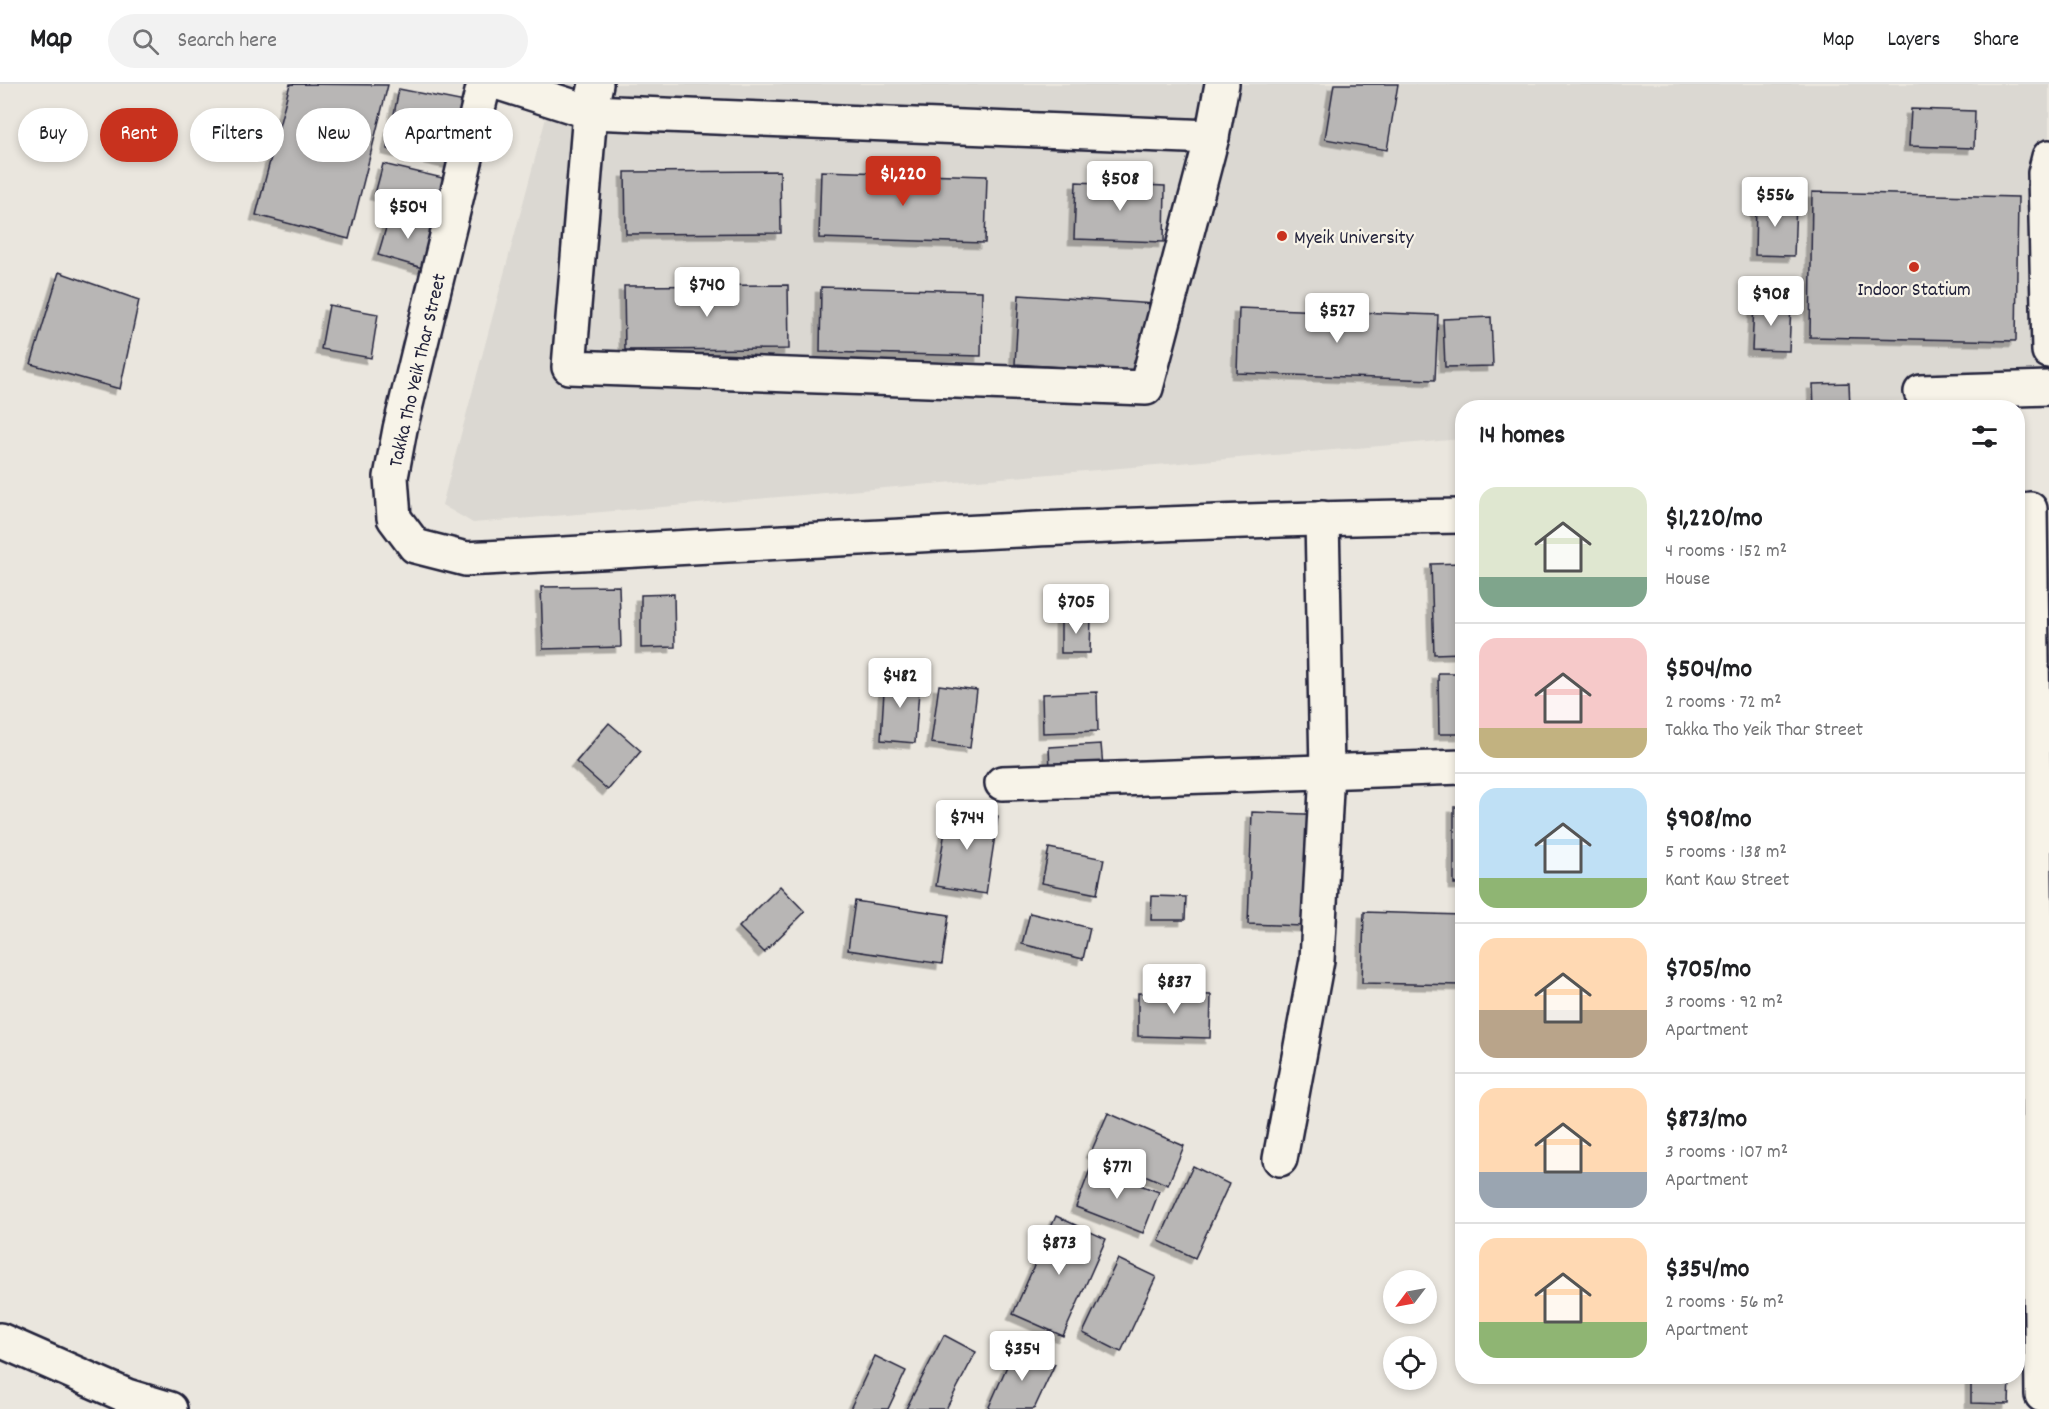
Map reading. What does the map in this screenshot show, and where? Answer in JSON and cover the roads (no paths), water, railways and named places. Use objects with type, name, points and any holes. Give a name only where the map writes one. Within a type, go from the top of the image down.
[{"type":"street","name":"Takka Tho Yeik Thar Street","points":[[484,84],[400,429],[391,477],[394,518],[416,546],[466,559],[1322,518]]},
{"type":"street","points":[[502,84],[593,98],[1212,137]]},
{"type":"street","points":[[593,98],[569,367],[1146,388],[1212,137],[1221,84]]},
{"type":"street","points":[[2049,158],[2045,173],[2049,351]]},
{"type":"street","points":[[1921,392],[2049,388]]},
{"type":"street","points":[[2032,509],[2025,746],[2043,991],[2042,1395]]},
{"type":"street","points":[[1280,1159],[1317,960],[1327,771],[1322,518],[1455,516]]},
{"type":"street","points":[[1002,783],[1455,767]]},
{"type":"street","points":[[0,1340],[127,1396],[170,1409]]},
{"type":"place","name":"Myeik University","points":[[1282,236]]},
{"type":"place","name":"Indoor Statium","points":[[1914,267]]}]
